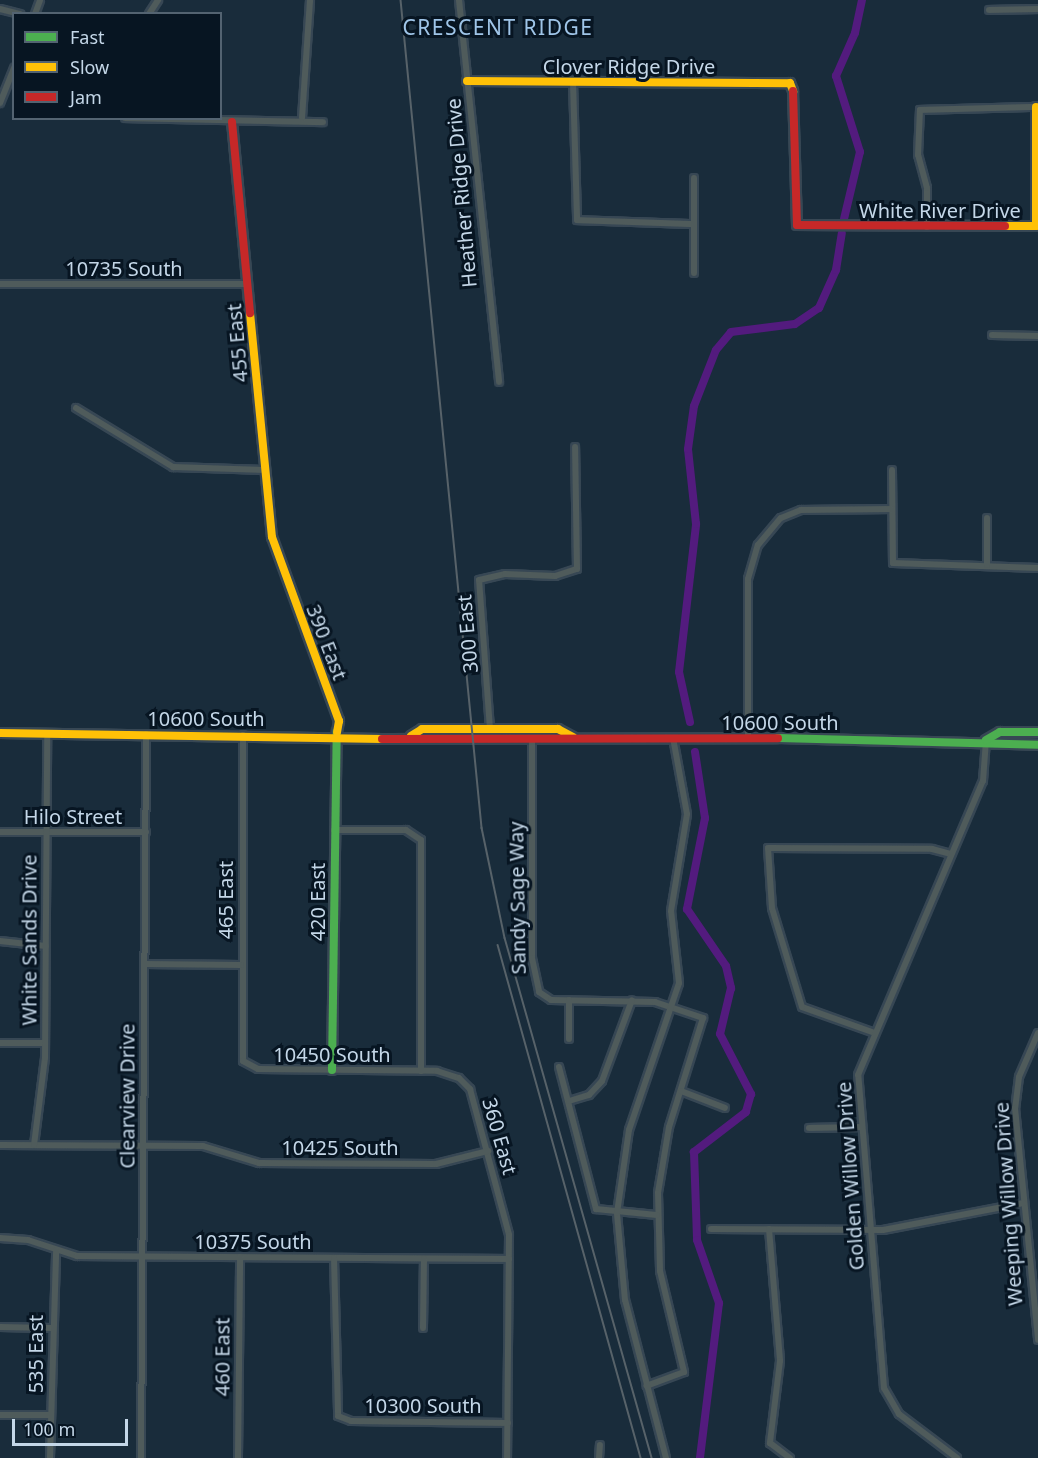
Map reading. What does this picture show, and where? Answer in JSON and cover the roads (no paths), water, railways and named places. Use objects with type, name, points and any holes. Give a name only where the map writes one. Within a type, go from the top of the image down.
[{"type":"street","points":[[302,118],[310,0]]},
{"type":"street","name":"Heather Ridge Drive","points":[[459,0],[499,382]]},
{"type":"street","points":[[989,10],[1038,9]]},
{"type":"street","points":[[0,102],[12,73]]},
{"type":"street","name":"Clover Ridge Drive","points":[[467,81],[790,83],[796,99],[797,225]]},
{"type":"street","points":[[573,82],[577,220],[694,224]]},
{"type":"street","points":[[927,227],[927,188],[918,155],[920,110],[1037,107]]},
{"type":"street","name":"White River Drive","points":[[797,225],[1036,226],[1037,107]]},
{"type":"street","points":[[125,120],[232,122],[302,118],[323,122]]},
{"type":"street","name":"455 East","points":[[232,122],[265,470],[278,562]]},
{"type":"street","points":[[693,273],[694,178]]},
{"type":"street","name":"10735 South","points":[[0,284],[248,284]]},
{"type":"street","points":[[992,335],[1038,336]]},
{"type":"street","points":[[76,408],[173,467],[265,470]]},
{"type":"street","name":"300 East","points":[[490,729],[479,580],[572,574],[578,569],[575,447]]},
{"type":"street","points":[[892,470],[893,563],[1038,568]]},
{"type":"street","points":[[748,738],[748,579],[758,545],[781,518],[801,510],[892,509]]},
{"type":"street","points":[[987,518],[987,565]]},
{"type":"street","name":"390 East","points":[[278,562],[338,713],[337,735]]},
{"type":"street","name":"10600 South","points":[[411,736],[422,729],[558,729],[573,737]]},
{"type":"street","name":"10600 South","points":[[986,740],[1000,732],[1038,732]]},
{"type":"street","name":"10600 South","points":[[0,733],[411,736],[422,741],[532,742],[573,737],[986,740],[1038,745]]},
{"type":"street","name":"White Sands Drive","points":[[34,1145],[45,1043],[46,734]]},
{"type":"street","name":"Clearview Drive","points":[[141,1458],[146,734]]},
{"type":"street","name":"465 East","points":[[243,735],[241,965],[245,1065]]},
{"type":"street","name":"420 East","points":[[332,1070],[333,830],[337,735]]},
{"type":"street","points":[[666,1458],[625,1300],[617,1213],[629,1130],[673,1006],[680,975],[672,902],[687,814],[673,738]]},
{"type":"street","name":"Golden Willow Drive","points":[[957,1458],[899,1414],[887,1395],[870,1230],[859,1068],[872,1032],[983,781],[986,740]]},
{"type":"street","name":"Sandy Sage Way","points":[[532,742],[532,966],[541,995],[569,1000],[632,1000],[673,1006],[703,1018],[681,1091]]},
{"type":"street","points":[[333,830],[406,831],[422,845],[421,1071]]},
{"type":"street","name":"Hilo Street","points":[[0,832],[146,832]]},
{"type":"street","points":[[872,1032],[802,1007],[772,908],[768,848],[932,849],[951,854]]},
{"type":"street","points":[[0,941],[46,946]]},
{"type":"street","points":[[145,964],[241,965]]},
{"type":"street","points":[[569,1000],[569,1039]]},
{"type":"street","points":[[570,1101],[589,1095],[602,1080],[632,1000]]},
{"type":"street","name":"Weeping Willow Drive","points":[[1038,1033],[1015,1100],[1023,1203],[1038,1340]]},
{"type":"street","points":[[0,1043],[45,1043]]},
{"type":"street","name":"10450 South","points":[[245,1065],[332,1070],[421,1071]]},
{"type":"street","points":[[560,1066],[594,1186],[594,1206],[617,1213],[657,1215]]},
{"type":"street","name":"360 East","points":[[421,1071],[445,1072],[466,1083],[506,1218],[509,1259],[507,1458]]},
{"type":"street","points":[[646,1386],[684,1372],[663,1289],[657,1215],[662,1159],[681,1091],[724,1108]]},
{"type":"street","points":[[809,1128],[862,1127]]},
{"type":"street","name":"10425 South","points":[[0,1144],[193,1146],[259,1163],[436,1164],[488,1151]]},
{"type":"street","points":[[711,1229],[870,1230],[1023,1203]]},
{"type":"street","points":[[769,1229],[780,1361],[770,1443],[790,1458]]},
{"type":"street","name":"10375 South","points":[[0,1238],[28,1240],[77,1256],[509,1259]]},
{"type":"street","name":"535 East","points":[[50,1458],[51,1328],[56,1250]]},
{"type":"street","name":"460 East","points":[[238,1458],[240,1257]]},
{"type":"street","name":"10300 South","points":[[334,1258],[338,1416],[351,1421],[508,1422]]},
{"type":"street","points":[[423,1328],[424,1259]]},
{"type":"street","points":[[0,1327],[51,1328]]},
{"type":"street","points":[[0,1415],[51,1415]]},
{"type":"street","points":[[599,1458],[600,1445]]},
{"type":"waterway","points":[[844,219],[860,152],[836,76],[855,33],[862,0]]},
{"type":"waterway","points":[[690,722],[679,672],[696,524],[688,449],[694,406],[716,350],[731,332],[795,324],[819,308],[836,270],[842,233]]},
{"type":"waterway","points":[[695,752],[705,818],[687,909],[726,966],[731,988],[720,1034],[751,1094],[746,1112],[694,1152],[697,1240],[719,1303],[700,1458]]},
{"type":"tram line","points":[[401,0],[482,828],[505,938],[652,1458]]},
{"type":"tram line","points":[[498,945],[641,1458]]},
{"type":"district","name":"CRESCENT RIDGE","points":[[498,27]]}]
